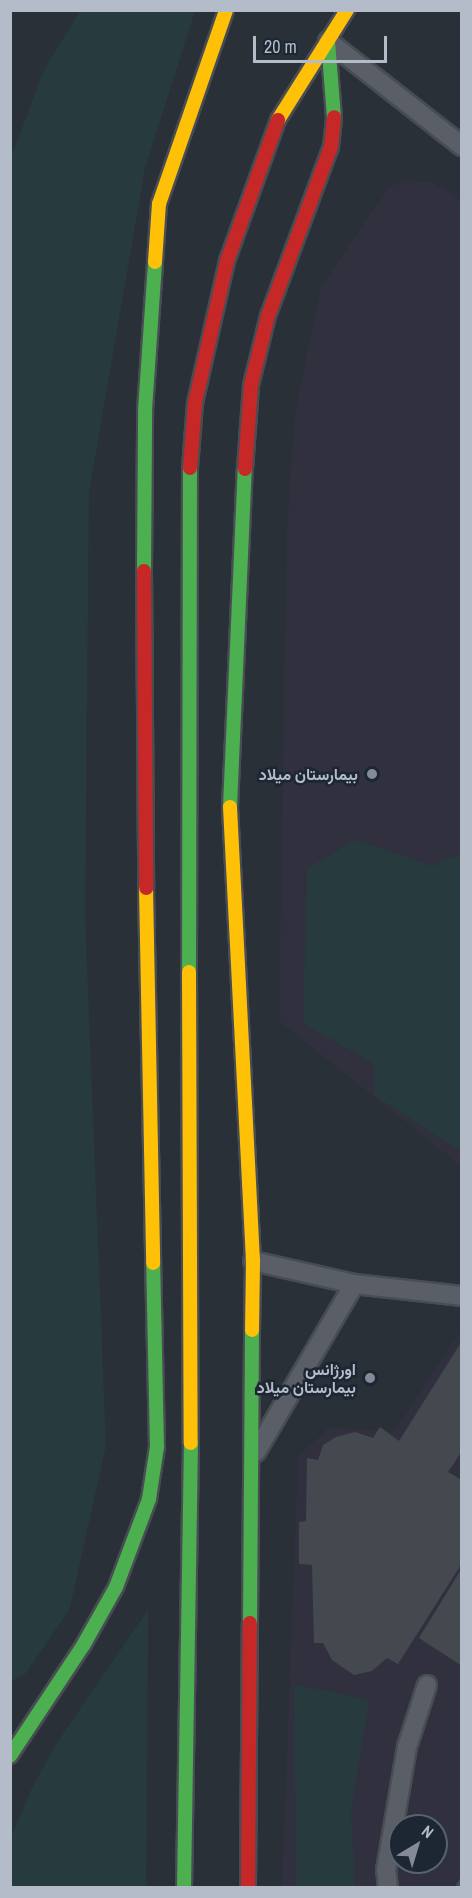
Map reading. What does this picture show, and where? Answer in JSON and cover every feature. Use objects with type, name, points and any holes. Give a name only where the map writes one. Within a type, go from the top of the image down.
[{"type":"main road","points":[[10,1756],[16,1739],[84,1644],[120,1578],[149,1499],[157,1447],[143,713],[145,410],[159,204],[175,150],[226,10]]},
{"type":"main road","points":[[184,1887],[191,1497],[188,490],[194,414],[216,306],[250,193],[280,115],[347,10]]},
{"type":"main road","points":[[248,1887],[253,1261],[229,833],[238,580],[251,385],[268,316],[332,147],[335,108],[328,41]]},
{"type":"lane","points":[[328,41],[462,146]]},
{"type":"lane","points":[[253,1261],[354,1284],[462,1296]]},
{"type":"lane","points":[[251,1461],[354,1284]]},
{"type":"lane","points":[[388,1887],[386,1870],[407,1747],[427,1685]]},
{"type":"shaded area","name":"بیمارستان میلاد","points":[[405,180],[433,182],[462,201],[461,1166],[279,1021],[287,527],[295,412],[321,287],[388,188]]},
{"type":"shaded area","points":[[461,1330],[461,1887],[282,1888],[298,1457],[329,1427],[394,1432]]},
{"type":"green space","points":[[80,11],[195,11],[145,168],[89,492],[85,915],[106,1445],[70,1608],[26,1673],[11,1681],[10,161],[43,72]]},
{"type":"green space","points":[[356,840],[432,866],[461,854],[461,1151],[374,1095],[374,1064],[303,1023],[307,868]]},
{"type":"green space","points":[[148,1610],[146,1887],[11,1887],[11,1838],[30,1792],[56,1744]]},
{"type":"green space","points":[[294,1684],[369,1700],[351,1811],[355,1887],[296,1887]]},
{"type":"building","points":[[462,1341],[462,1451],[448,1472],[462,1480],[462,1563],[398,1664],[387,1658],[372,1671],[354,1675],[332,1660],[323,1643],[314,1643],[312,1565],[299,1564],[299,1522],[306,1521],[307,1458],[318,1460],[323,1445],[336,1437],[355,1432],[373,1438],[380,1427],[399,1441]]},
{"type":"building","points":[[462,1568],[462,1666],[419,1638]]},
{"type":"building","points":[[462,1875],[462,1888],[454,1888]]},
{"type":"traffic: fast","points":[[328,41],[334,117]]},
{"type":"traffic: fast","points":[[144,571],[145,410],[155,262]]},
{"type":"traffic: fast","points":[[189,972],[190,468]]},
{"type":"traffic: fast","points":[[230,807],[245,469]]},
{"type":"traffic: fast","points":[[10,1756],[84,1644],[116,1587],[149,1499],[157,1447],[153,1263]]},
{"type":"traffic: fast","points":[[250,1623],[252,1330]]},
{"type":"traffic: fast","points":[[184,1888],[191,1443]]},
{"type":"traffic: slow","points":[[155,262],[159,204],[226,10]]},
{"type":"traffic: slow","points":[[278,120],[347,10]]},
{"type":"traffic: slow","points":[[230,807],[253,1261],[252,1330]]},
{"type":"traffic: slow","points":[[146,888],[153,1263]]},
{"type":"traffic: slow","points":[[189,972],[191,1443]]},
{"type":"traffic: jam","points":[[245,469],[251,385],[268,316],[331,147],[334,117]]},
{"type":"traffic: jam","points":[[190,468],[195,403],[227,261],[278,120]]},
{"type":"traffic: jam","points":[[144,571],[146,888]]},
{"type":"traffic: jam","points":[[248,1888],[250,1623]]},
{"type":"place","name":"بیمارستان میلاد","points":[[372,774]]},
{"type":"place","name":"اورژانس بیمارستان میلاد","points":[[370,1378]]}]
